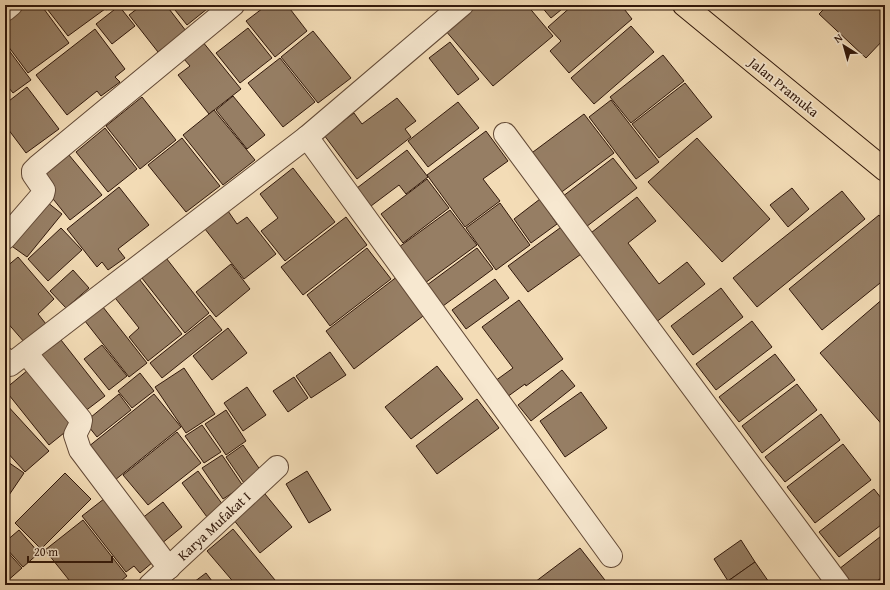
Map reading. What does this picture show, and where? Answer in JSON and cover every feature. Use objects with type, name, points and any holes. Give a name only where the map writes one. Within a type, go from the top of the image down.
[{"type":"main road","name":"Jalan Pramuka","points":[[684,5],[885,170]]},
{"type":"street","points":[[5,10],[11,5]]},
{"type":"street","points":[[5,238],[43,194],[44,190],[33,174],[33,171],[233,5]]},
{"type":"street","points":[[5,359],[10,365],[307,137],[462,5]]},
{"type":"street","points":[[506,134],[839,585]]},
{"type":"street","points":[[307,137],[611,556]]},
{"type":"street","points":[[26,353],[81,420],[75,435],[80,450],[169,568]]},
{"type":"street","name":"Karya Mufakat I","points":[[150,585],[278,467]]},
{"type":"building","points":[[28,5],[41,5],[69,43],[28,73],[5,42],[5,22]]},
{"type":"building","points":[[44,5],[102,5],[105,9],[68,36]]},
{"type":"building","points":[[103,5],[113,5],[106,10]]},
{"type":"building","points":[[142,5],[166,5],[186,31],[158,52],[129,15]]},
{"type":"building","points":[[171,5],[212,5],[187,25]]},
{"type":"building","points":[[267,5],[287,5],[307,31],[275,57],[246,21]]},
{"type":"building","points":[[474,5],[527,5],[553,36],[493,86],[445,30]]},
{"type":"building","points":[[540,5],[567,5],[551,18]]},
{"type":"building","points":[[573,5],[621,5],[632,19],[569,73],[550,51],[561,41],[548,27]]},
{"type":"building","points":[[828,5],[885,5],[885,38],[866,58],[819,14]]},
{"type":"building","points":[[119,6],[135,26],[112,44],[96,24]]},
{"type":"building","points":[[631,26],[654,52],[594,104],[571,78]]},
{"type":"building","points":[[248,28],[272,58],[240,83],[216,53]]},
{"type":"building","points":[[95,29],[125,69],[115,77],[120,82],[101,96],[97,91],[67,115],[36,75]]},
{"type":"building","points":[[313,31],[351,78],[318,103],[281,57]]},
{"type":"building","points":[[198,36],[241,89],[209,114],[178,75],[190,66],[178,52]]},
{"type":"building","points":[[450,42],[479,79],[458,95],[429,58]]},
{"type":"building","points":[[5,45],[31,80],[13,93],[5,83]]},
{"type":"building","points":[[663,55],[684,81],[631,123],[610,97]]},
{"type":"building","points":[[280,58],[315,102],[283,127],[248,83]]},
{"type":"building","points":[[685,83],[712,117],[659,158],[632,124]]},
{"type":"building","points":[[27,87],[59,129],[26,153],[5,125],[5,104]]},
{"type":"building","points":[[233,96],[265,135],[247,149],[216,110]]},
{"type":"building","points":[[142,97],[176,140],[140,169],[106,126]]},
{"type":"building","points":[[397,98],[416,121],[405,129],[411,137],[357,179],[324,135],[354,113],[362,124]]},
{"type":"building","points":[[611,100],[659,162],[636,179],[589,117]]},
{"type":"building","points":[[458,102],[479,128],[428,167],[408,141]]},
{"type":"building","points":[[214,110],[255,160],[223,185],[183,135]]},
{"type":"building","points":[[584,114],[614,153],[559,194],[529,155]]},
{"type":"building","points":[[105,128],[137,169],[108,192],[76,152]]},
{"type":"building","points":[[486,131],[508,161],[483,179],[500,201],[465,227],[427,175]]},
{"type":"building","points":[[182,138],[220,186],[186,212],[148,165]]},
{"type":"building","points":[[697,138],[770,219],[722,262],[648,182]]},
{"type":"building","points":[[64,149],[102,195],[70,220],[33,174]]},
{"type":"building","points":[[407,150],[428,177],[406,194],[399,185],[371,206],[357,188]]},
{"type":"building","points":[[613,158],[637,188],[582,230],[558,200]]},
{"type":"building","points":[[293,168],[335,222],[285,261],[261,231],[278,218],[260,194]]},
{"type":"building","points":[[427,179],[449,208],[403,243],[381,214]]},
{"type":"building","points":[[119,187],[149,225],[118,249],[125,258],[108,270],[102,262],[97,267],[67,229]]},
{"type":"building","points":[[792,188],[809,209],[788,227],[770,205]]},
{"type":"building","points":[[842,191],[865,219],[757,307],[733,278]]},
{"type":"building","points":[[637,197],[656,221],[628,243],[659,284],[687,262],[705,284],[655,323],[587,236]]},
{"type":"building","points":[[42,198],[62,214],[27,257],[6,242]]},
{"type":"building","points":[[540,199],[557,224],[531,243],[514,219]]},
{"type":"building","points":[[500,203],[530,245],[496,270],[466,228]]},
{"type":"building","points":[[450,210],[477,245],[425,283],[399,247]]},
{"type":"building","points":[[228,211],[237,224],[247,217],[276,254],[244,279],[205,229]]},
{"type":"building","points":[[879,215],[885,223],[885,279],[822,330],[789,289]]},
{"type":"building","points":[[346,217],[367,245],[303,295],[281,267]]},
{"type":"building","points":[[564,225],[584,252],[528,292],[508,266]]},
{"type":"building","points":[[61,228],[82,250],[48,281],[28,259]]},
{"type":"building","points":[[367,248],[391,279],[330,326],[307,295]]},
{"type":"building","points":[[477,248],[493,269],[443,306],[427,285]]},
{"type":"building","points":[[163,254],[209,313],[185,333],[138,273]]},
{"type":"building","points":[[18,257],[54,299],[38,314],[46,324],[25,343],[5,320],[5,268]]},
{"type":"building","points":[[231,264],[250,289],[216,317],[196,292]]},
{"type":"building","points":[[73,270],[89,288],[66,308],[50,291]]},
{"type":"building","points":[[136,275],[182,334],[148,361],[129,337],[139,328],[112,294]]},
{"type":"building","points":[[398,276],[427,313],[354,369],[326,331]]},
{"type":"building","points":[[495,279],[509,298],[466,329],[452,310]]},
{"type":"building","points":[[721,288],[743,317],[693,355],[671,326]]},
{"type":"building","points":[[885,297],[885,428],[820,353]]},
{"type":"building","points":[[519,300],[563,359],[526,386],[525,384],[507,397],[495,381],[513,368],[482,327]]},
{"type":"building","points":[[99,302],[147,363],[129,377],[81,316]]},
{"type":"building","points":[[210,315],[222,330],[162,378],[150,363]]},
{"type":"building","points":[[752,321],[772,347],[716,390],[696,364]]},
{"type":"building","points":[[228,328],[247,353],[212,380],[193,356]]},
{"type":"building","points":[[61,340],[105,396],[80,415],[36,359]]},
{"type":"building","points":[[102,345],[127,376],[109,390],[84,359]]},
{"type":"building","points":[[330,352],[346,375],[311,398],[296,376]]},
{"type":"building","points":[[775,354],[795,380],[739,422],[719,397]]},
{"type":"building","points":[[34,365],[79,421],[49,445],[5,390]]},
{"type":"building","points":[[437,366],[463,399],[411,439],[385,407]]},
{"type":"building","points":[[184,368],[215,414],[186,433],[155,387]]},
{"type":"building","points":[[562,370],[575,386],[531,421],[518,405]]},
{"type":"building","points":[[140,373],[154,391],[132,408],[118,391]]},
{"type":"building","points":[[294,377],[308,398],[288,412],[273,391]]},
{"type":"building","points":[[797,384],[817,410],[762,453],[742,426]]},
{"type":"building","points":[[247,387],[266,415],[243,431],[224,403]]},
{"type":"building","points":[[581,392],[607,428],[565,457],[540,421]]},
{"type":"building","points":[[119,394],[131,410],[97,437],[85,422]]},
{"type":"building","points":[[154,394],[181,427],[115,480],[88,447]]},
{"type":"building","points":[[477,399],[499,428],[437,474],[416,446]]},
{"type":"building","points":[[5,403],[49,451],[25,472],[5,450]]},
{"type":"building","points":[[226,410],[246,441],[226,455],[205,424]]},
{"type":"building","points":[[821,414],[840,440],[785,482],[765,457]]},
{"type":"building","points":[[202,425],[221,452],[204,463],[185,436]]},
{"type":"building","points":[[177,432],[201,463],[148,505],[123,475]]},
{"type":"building","points":[[843,444],[871,480],[815,523],[787,487]]},
{"type":"building","points":[[243,445],[263,474],[246,486],[226,457]]},
{"type":"building","points":[[222,455],[243,486],[223,499],[202,468]]},
{"type":"building","points":[[5,460],[24,473],[5,501]]},
{"type":"building","points":[[198,471],[223,505],[207,517],[182,483]]},
{"type":"building","points":[[307,471],[331,510],[309,523],[286,484]]},
{"type":"building","points":[[65,473],[91,499],[41,549],[15,523]]},
{"type":"building","points":[[874,489],[885,503],[885,522],[839,557],[819,532]]},
{"type":"building","points":[[265,494],[292,527],[260,553],[233,519]]},
{"type":"building","points":[[109,495],[153,562],[140,573],[134,566],[126,572],[82,516]]},
{"type":"building","points":[[163,502],[182,527],[161,544],[141,519]]},
{"type":"building","points":[[83,520],[127,576],[116,585],[73,585],[45,550]]},
{"type":"building","points":[[233,529],[275,580],[269,585],[236,585],[207,551]]},
{"type":"building","points":[[19,530],[39,553],[23,567],[5,547],[5,542]]},
{"type":"building","points":[[885,533],[885,575],[872,585],[851,585],[839,569]]},
{"type":"building","points":[[741,540],[755,562],[728,581],[714,559]]},
{"type":"building","points":[[580,548],[608,584],[607,585],[531,585]]},
{"type":"building","points":[[5,549],[22,568],[5,583]]},
{"type":"building","points":[[755,562],[771,585],[731,585],[728,581]]},
{"type":"building","points":[[206,573],[215,585],[190,585]]}]
